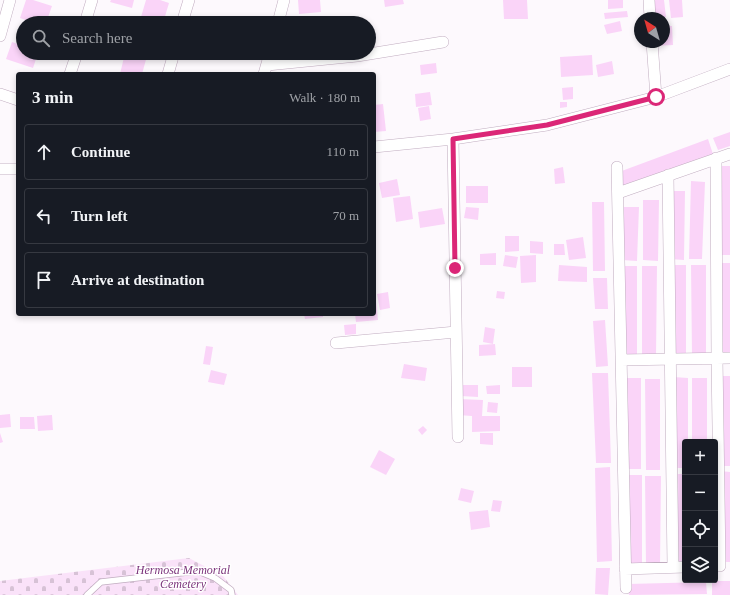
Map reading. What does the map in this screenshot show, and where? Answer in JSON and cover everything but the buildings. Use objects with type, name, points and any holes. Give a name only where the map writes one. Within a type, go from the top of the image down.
[{"type":"street","points":[[0,36],[10,0]]},
{"type":"street","points":[[87,16],[92,0]]},
{"type":"street","points":[[184,16],[189,0]]},
{"type":"street","points":[[280,16],[284,0]]},
{"type":"street","points":[[649,0],[650,12]]},
{"type":"street","points":[[376,53],[443,42]]},
{"type":"street","points":[[652,48],[656,97]]},
{"type":"street","points":[[71,72],[75,60]]},
{"type":"street","points":[[169,72],[172,60]]},
{"type":"street","points":[[266,69],[329,60]]},
{"type":"street","points":[[376,147],[453,139],[547,125],[656,97],[730,69]]},
{"type":"street","points":[[0,94],[16,99]]},
{"type":"street","points":[[453,139],[458,437]]},
{"type":"street","points":[[618,193],[730,154]]},
{"type":"street","points":[[716,158],[717,358],[722,566]]},
{"type":"street","points":[[617,167],[626,588]]},
{"type":"street","points":[[0,169],[16,169]]},
{"type":"street","points":[[668,175],[673,567]]},
{"type":"street","points":[[336,343],[456,332]]},
{"type":"street","points":[[621,360],[730,358]]},
{"type":"street","points":[[625,569],[682,567]]},
{"type":"lane","points":[[87,595],[101,582],[198,571],[215,578],[231,590],[232,595]]},
{"type":"green space","name":"Hermosa Memorial Cemetery","points":[[189,558],[223,576],[238,595],[0,595],[0,581]]},
{"type":"route","points":[[455,268],[453,139],[547,125],[656,97]]}]
